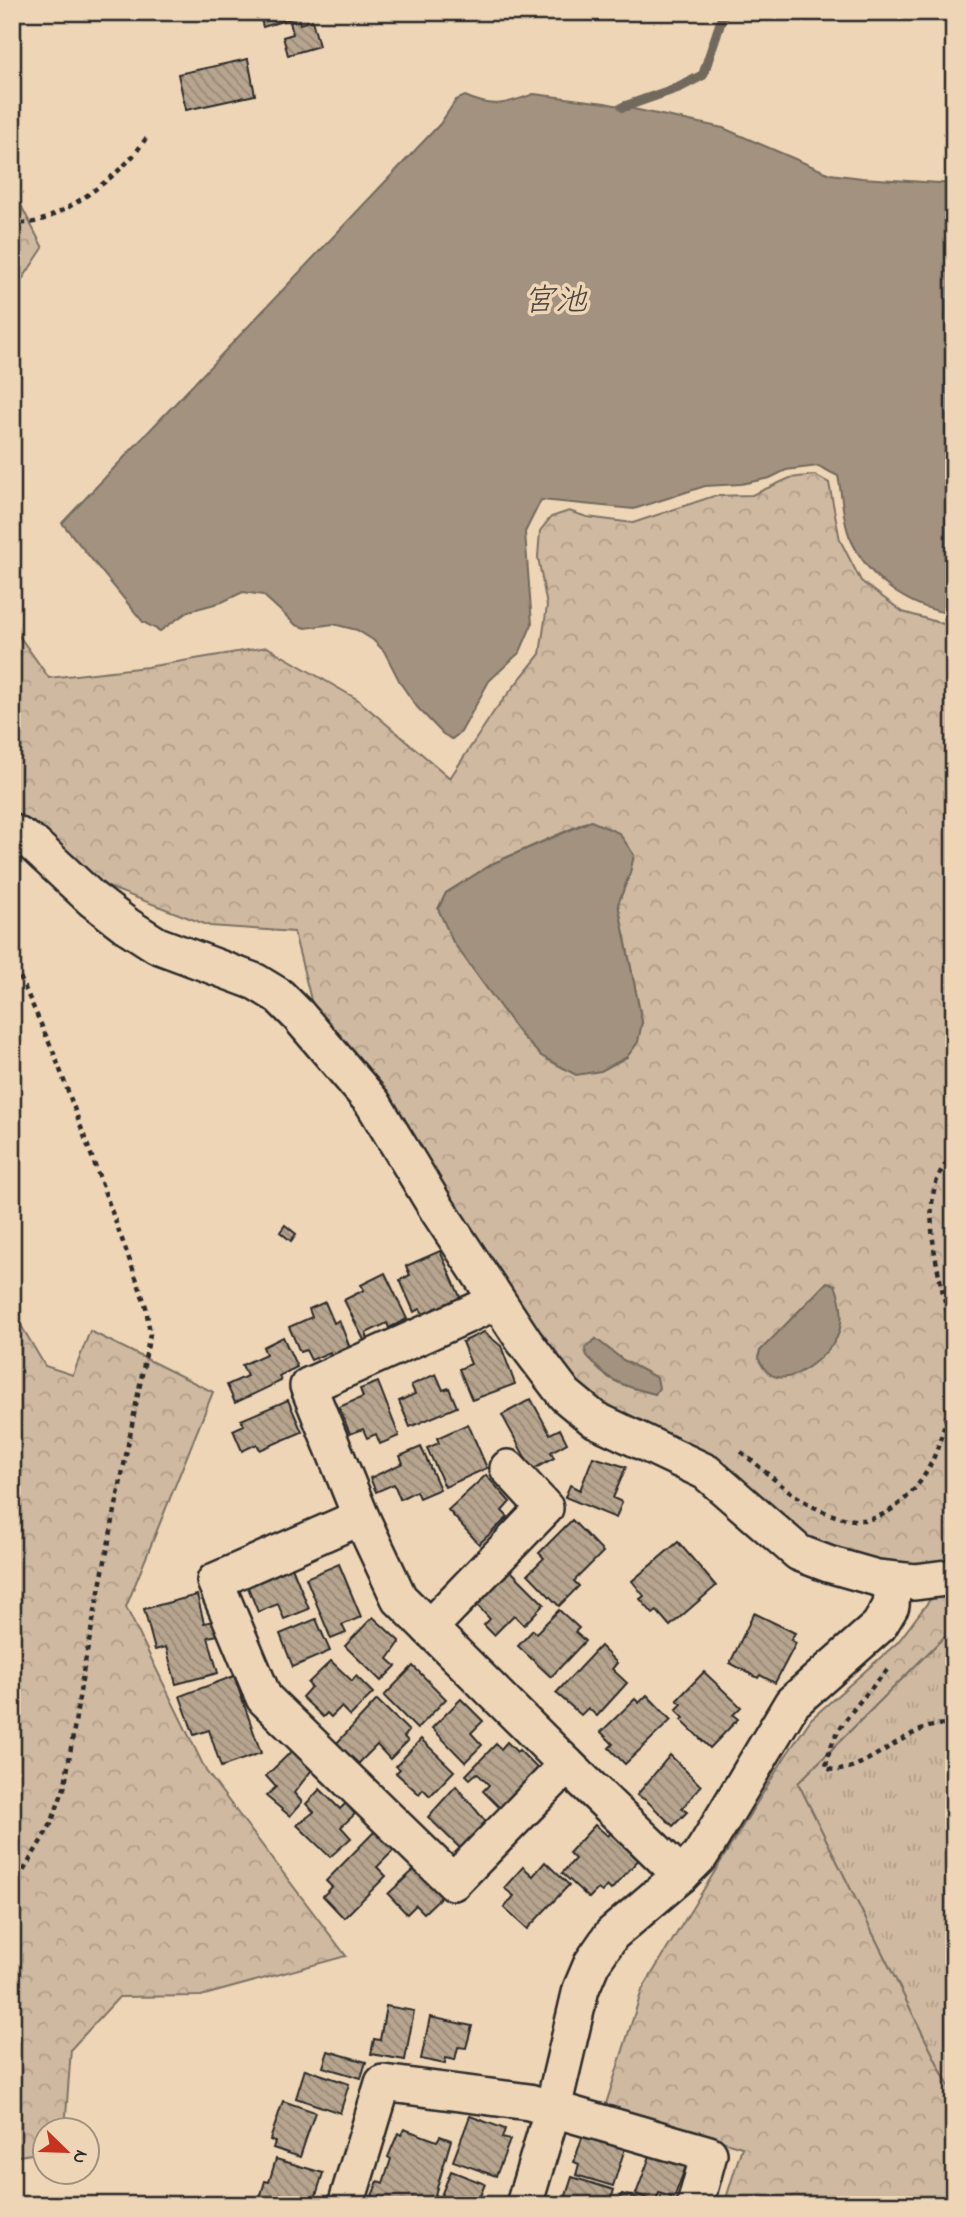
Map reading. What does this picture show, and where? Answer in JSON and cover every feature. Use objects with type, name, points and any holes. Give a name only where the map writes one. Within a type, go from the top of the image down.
[{"type":"street","points":[[12,832],[32,843],[92,899],[158,945],[247,979],[279,996],[373,1103],[496,1301],[565,1395],[593,1419],[706,1472],[800,1553],[877,1578],[915,1582],[954,1577]]},
{"type":"street","points":[[496,1301],[308,1386],[361,1517],[399,1598],[681,1875]]},
{"type":"street","points":[[429,1628],[545,1508],[508,1468]]},
{"type":"street","points":[[361,1517],[215,1581],[264,1698],[453,1882],[567,1765]]},
{"type":"street","points":[[524,2205],[553,2108],[581,1989],[592,1963],[612,1934],[700,1856],[792,1703],[879,1626],[891,1606],[893,1580]]},
{"type":"street","points":[[346,2205],[383,2083],[529,2102],[709,2154],[695,2205]]},
{"type":"path","points":[[12,219],[24,223],[43,219],[68,208],[103,184],[131,159],[148,136]]},
{"type":"path","points":[[12,959],[55,1056],[139,1286],[146,1307],[150,1334],[84,1667],[65,1785],[51,1824],[12,1894]]},
{"type":"path","points":[[954,1155],[934,1188],[931,1209],[933,1237],[954,1358]]},
{"type":"path","points":[[736,1447],[797,1497],[839,1517],[870,1521],[889,1512],[914,1492],[928,1471],[948,1412],[954,1368]]},
{"type":"path","points":[[895,1660],[837,1732],[827,1753],[826,1768],[834,1771],[854,1766],[931,1725],[954,1725]]},
{"type":"green space","points":[[12,188],[43,248],[12,295]]},
{"type":"green space","points":[[815,475],[829,483],[840,540],[861,581],[903,612],[954,627],[954,1563],[917,1569],[856,1563],[800,1540],[602,1409],[560,1369],[536,1326],[450,1201],[392,1098],[314,1012],[294,932],[210,926],[100,884],[28,820],[12,812],[12,626],[49,678],[147,667],[267,647],[357,699],[450,778],[495,710],[540,654],[547,606],[538,557],[540,531],[551,517],[569,511],[587,517],[633,523],[714,496],[752,495],[790,478]],"holes":[[[586,822],[618,833],[633,855],[630,873],[618,904],[642,1022],[438,909],[446,893],[494,863]],[[827,1283],[831,1283],[758,1358],[760,1351]],[[596,1339],[623,1360],[657,1378],[655,1394],[617,1382],[597,1368]]]},
{"type":"green space","points":[[12,1310],[45,1366],[73,1375],[90,1331],[213,1392],[126,1607],[206,1771],[346,1956],[201,1996],[119,1997],[71,2049],[66,2116],[32,2116],[32,2154],[12,2157]]},
{"type":"green space","points":[[954,1592],[954,1627],[798,1783],[954,2097],[954,2205],[724,2205],[742,2147],[605,2107],[642,1990],[811,1719],[898,1642],[932,1597]]},
{"type":"green space","points":[[954,1627],[954,2097],[798,1783]]},
{"type":"water","name":"宮池","points":[[534,94],[605,103],[723,128],[830,174],[954,184],[954,614],[937,611],[905,598],[878,578],[857,551],[849,535],[838,476],[818,466],[786,470],[770,478],[741,484],[705,486],[634,509],[541,500],[525,532],[532,624],[520,652],[489,681],[461,732],[452,739],[443,734],[417,707],[401,684],[384,651],[357,630],[333,624],[306,628],[296,625],[263,595],[243,592],[222,602],[189,611],[160,631],[143,622],[62,523],[440,124],[456,100],[465,96],[484,103],[500,104]]},
{"type":"water","points":[[591,821],[619,833],[634,855],[618,904],[642,1022],[638,1042],[627,1057],[601,1071],[576,1075],[541,1056],[520,1034],[453,942],[438,909],[446,893],[494,863]]},
{"type":"water","points":[[827,1282],[835,1285],[841,1310],[840,1329],[834,1342],[821,1357],[794,1375],[777,1377],[770,1374],[758,1358],[760,1351]]},
{"type":"water","points":[[596,1339],[623,1360],[657,1378],[659,1388],[655,1394],[620,1383],[605,1374],[586,1353],[585,1347]]},
{"type":"building","points":[[259,12],[309,12],[309,13],[263,27]]},
{"type":"building","points":[[299,20],[300,24],[312,20],[319,46],[288,55],[283,37],[293,34],[290,22]]},
{"type":"building","points":[[248,59],[255,95],[186,110],[178,74]]},
{"type":"building","points":[[285,1225],[296,1234],[291,1241],[280,1232]]},
{"type":"building","points":[[440,1251],[461,1299],[424,1315],[420,1309],[414,1312],[400,1280],[410,1275],[406,1266]]},
{"type":"building","points":[[385,1273],[407,1319],[389,1328],[387,1323],[366,1333],[368,1339],[364,1340],[344,1300],[364,1290],[361,1285]]},
{"type":"building","points":[[325,1302],[334,1323],[339,1320],[350,1348],[332,1356],[330,1352],[311,1360],[306,1350],[300,1352],[289,1327],[312,1317],[309,1309]]},
{"type":"building","points":[[484,1332],[501,1346],[515,1384],[472,1400],[459,1369],[471,1364],[462,1342]]},
{"type":"building","points":[[283,1337],[297,1367],[279,1376],[281,1381],[235,1403],[227,1385],[247,1376],[242,1365],[266,1354],[263,1347]]},
{"type":"building","points":[[436,1374],[443,1390],[449,1388],[457,1407],[410,1427],[399,1401],[415,1394],[411,1385]]},
{"type":"building","points":[[378,1382],[399,1436],[380,1444],[376,1434],[367,1438],[363,1429],[350,1434],[339,1407],[363,1397],[360,1389]]},
{"type":"building","points":[[531,1399],[550,1434],[560,1429],[567,1443],[551,1452],[554,1458],[532,1470],[502,1415]]},
{"type":"building","points":[[288,1400],[302,1432],[260,1450],[257,1444],[242,1451],[233,1430],[244,1425],[241,1420]]},
{"type":"building","points":[[468,1424],[487,1468],[445,1487],[427,1448],[439,1443],[437,1438]]},
{"type":"building","points":[[421,1447],[440,1489],[419,1498],[416,1491],[400,1499],[394,1484],[376,1492],[370,1478],[403,1463],[400,1456]]},
{"type":"building","points":[[593,1457],[626,1467],[613,1498],[622,1502],[616,1518],[565,1497],[570,1485],[580,1490]]},
{"type":"building","points":[[486,1475],[510,1502],[502,1511],[508,1517],[479,1544],[448,1510]]},
{"type":"building","points":[[572,1520],[603,1552],[574,1581],[579,1586],[559,1606],[528,1574],[544,1558],[539,1553]]},
{"type":"building","points":[[678,1542],[716,1586],[670,1626],[657,1611],[653,1614],[640,1599],[644,1596],[632,1581]]},
{"type":"building","points":[[339,1564],[361,1617],[342,1625],[346,1633],[331,1639],[306,1578]]},
{"type":"building","points":[[292,1567],[309,1609],[284,1619],[278,1604],[258,1612],[247,1585]]},
{"type":"building","points":[[509,1569],[544,1604],[524,1625],[514,1615],[494,1635],[484,1625],[490,1619],[476,1604]]},
{"type":"building","points":[[197,1595],[204,1623],[214,1621],[218,1635],[208,1637],[218,1673],[176,1684],[166,1647],[155,1650],[144,1609]]},
{"type":"building","points":[[559,1610],[579,1628],[575,1632],[585,1641],[551,1677],[518,1646],[533,1630],[536,1633]]},
{"type":"building","points":[[754,1613],[795,1633],[791,1640],[796,1643],[775,1683],[760,1675],[758,1678],[730,1663]]},
{"type":"building","points":[[373,1617],[400,1642],[388,1659],[396,1666],[381,1681],[345,1646]]},
{"type":"building","points":[[316,1619],[330,1651],[293,1667],[280,1634]]},
{"type":"building","points":[[600,1646],[617,1663],[612,1669],[627,1683],[597,1716],[588,1708],[581,1715],[556,1693]]},
{"type":"building","points":[[331,1661],[352,1681],[356,1676],[373,1693],[350,1716],[341,1707],[331,1717],[327,1713],[323,1717],[302,1697],[311,1687],[308,1683]]},
{"type":"building","points":[[413,1666],[446,1699],[417,1729],[384,1696]]},
{"type":"building","points":[[704,1672],[741,1707],[733,1715],[738,1719],[710,1748],[681,1720],[684,1718],[676,1710],[682,1704],[677,1700]]},
{"type":"building","points":[[234,1676],[261,1753],[221,1767],[209,1730],[194,1735],[180,1696]]},
{"type":"building","points":[[647,1695],[671,1720],[625,1764],[609,1748],[613,1744],[601,1732],[635,1699],[639,1703]]},
{"type":"building","points":[[461,1699],[483,1721],[471,1733],[482,1745],[465,1762],[432,1728]]},
{"type":"building","points":[[377,1700],[409,1731],[404,1737],[408,1741],[390,1759],[377,1745],[356,1766],[335,1745]]},
{"type":"building","points":[[421,1739],[454,1771],[430,1796],[423,1789],[419,1794],[396,1773],[400,1769],[396,1766]]},
{"type":"building","points":[[507,1742],[538,1769],[500,1808],[483,1791],[489,1785],[477,1773],[470,1779],[466,1775],[496,1744],[501,1749]]},
{"type":"building","points":[[295,1748],[314,1767],[294,1793],[302,1802],[290,1816],[266,1796],[276,1787],[266,1776]]},
{"type":"building","points":[[670,1755],[701,1786],[682,1808],[687,1812],[673,1826],[637,1795]]},
{"type":"building","points":[[456,1786],[486,1822],[461,1849],[428,1817]]},
{"type":"building","points":[[320,1789],[340,1809],[346,1803],[355,1814],[341,1827],[351,1838],[330,1857],[297,1825],[314,1812],[306,1804]]},
{"type":"building","points":[[595,1825],[608,1836],[614,1830],[642,1856],[611,1890],[607,1886],[602,1892],[598,1889],[589,1898],[562,1873],[575,1859],[569,1853]]},
{"type":"building","points":[[376,1830],[395,1849],[377,1867],[386,1876],[344,1918],[323,1896],[332,1887],[326,1881]]},
{"type":"building","points":[[545,1862],[569,1885],[527,1929],[504,1908],[514,1896],[504,1888],[523,1867],[533,1876]]},
{"type":"building","points":[[416,1868],[442,1896],[424,1913],[416,1905],[407,1914],[388,1894]]},
{"type":"building","points":[[386,2006],[414,2011],[405,2060],[371,2054],[374,2039],[380,2040]]},
{"type":"building","points":[[430,2017],[472,2026],[466,2048],[458,2047],[455,2060],[446,2058],[445,2064],[421,2059]]},
{"type":"building","points":[[328,2051],[366,2062],[361,2078],[323,2067]]},
{"type":"building","points":[[305,2069],[349,2084],[340,2113],[296,2098]]},
{"type":"building","points":[[283,2101],[315,2112],[300,2157],[273,2148],[275,2142],[270,2140]]},
{"type":"building","points":[[470,2116],[505,2129],[502,2138],[510,2140],[496,2176],[453,2161]]},
{"type":"building","points":[[404,2129],[437,2141],[440,2136],[451,2140],[432,2205],[394,2205],[372,2196],[378,2181],[383,2183],[391,2159],[388,2157],[398,2133],[401,2135]]},
{"type":"building","points":[[584,2132],[626,2145],[613,2186],[576,2175],[579,2164],[574,2162]]},
{"type":"building","points":[[653,2148],[687,2163],[674,2198],[659,2193],[655,2202],[636,2194]]},
{"type":"building","points":[[276,2159],[323,2173],[313,2205],[258,2205],[265,2181],[269,2182]]},
{"type":"building","points":[[451,2171],[485,2184],[477,2203],[481,2205],[443,2205],[445,2200],[440,2198]]},
{"type":"building","points":[[572,2177],[614,2190],[609,2205],[563,2205]]},
{"type":"building","points":[[622,2194],[660,2205],[619,2205]]},
{"type":"waterway","points":[[623,107],[680,87],[703,75],[724,12]]}]
